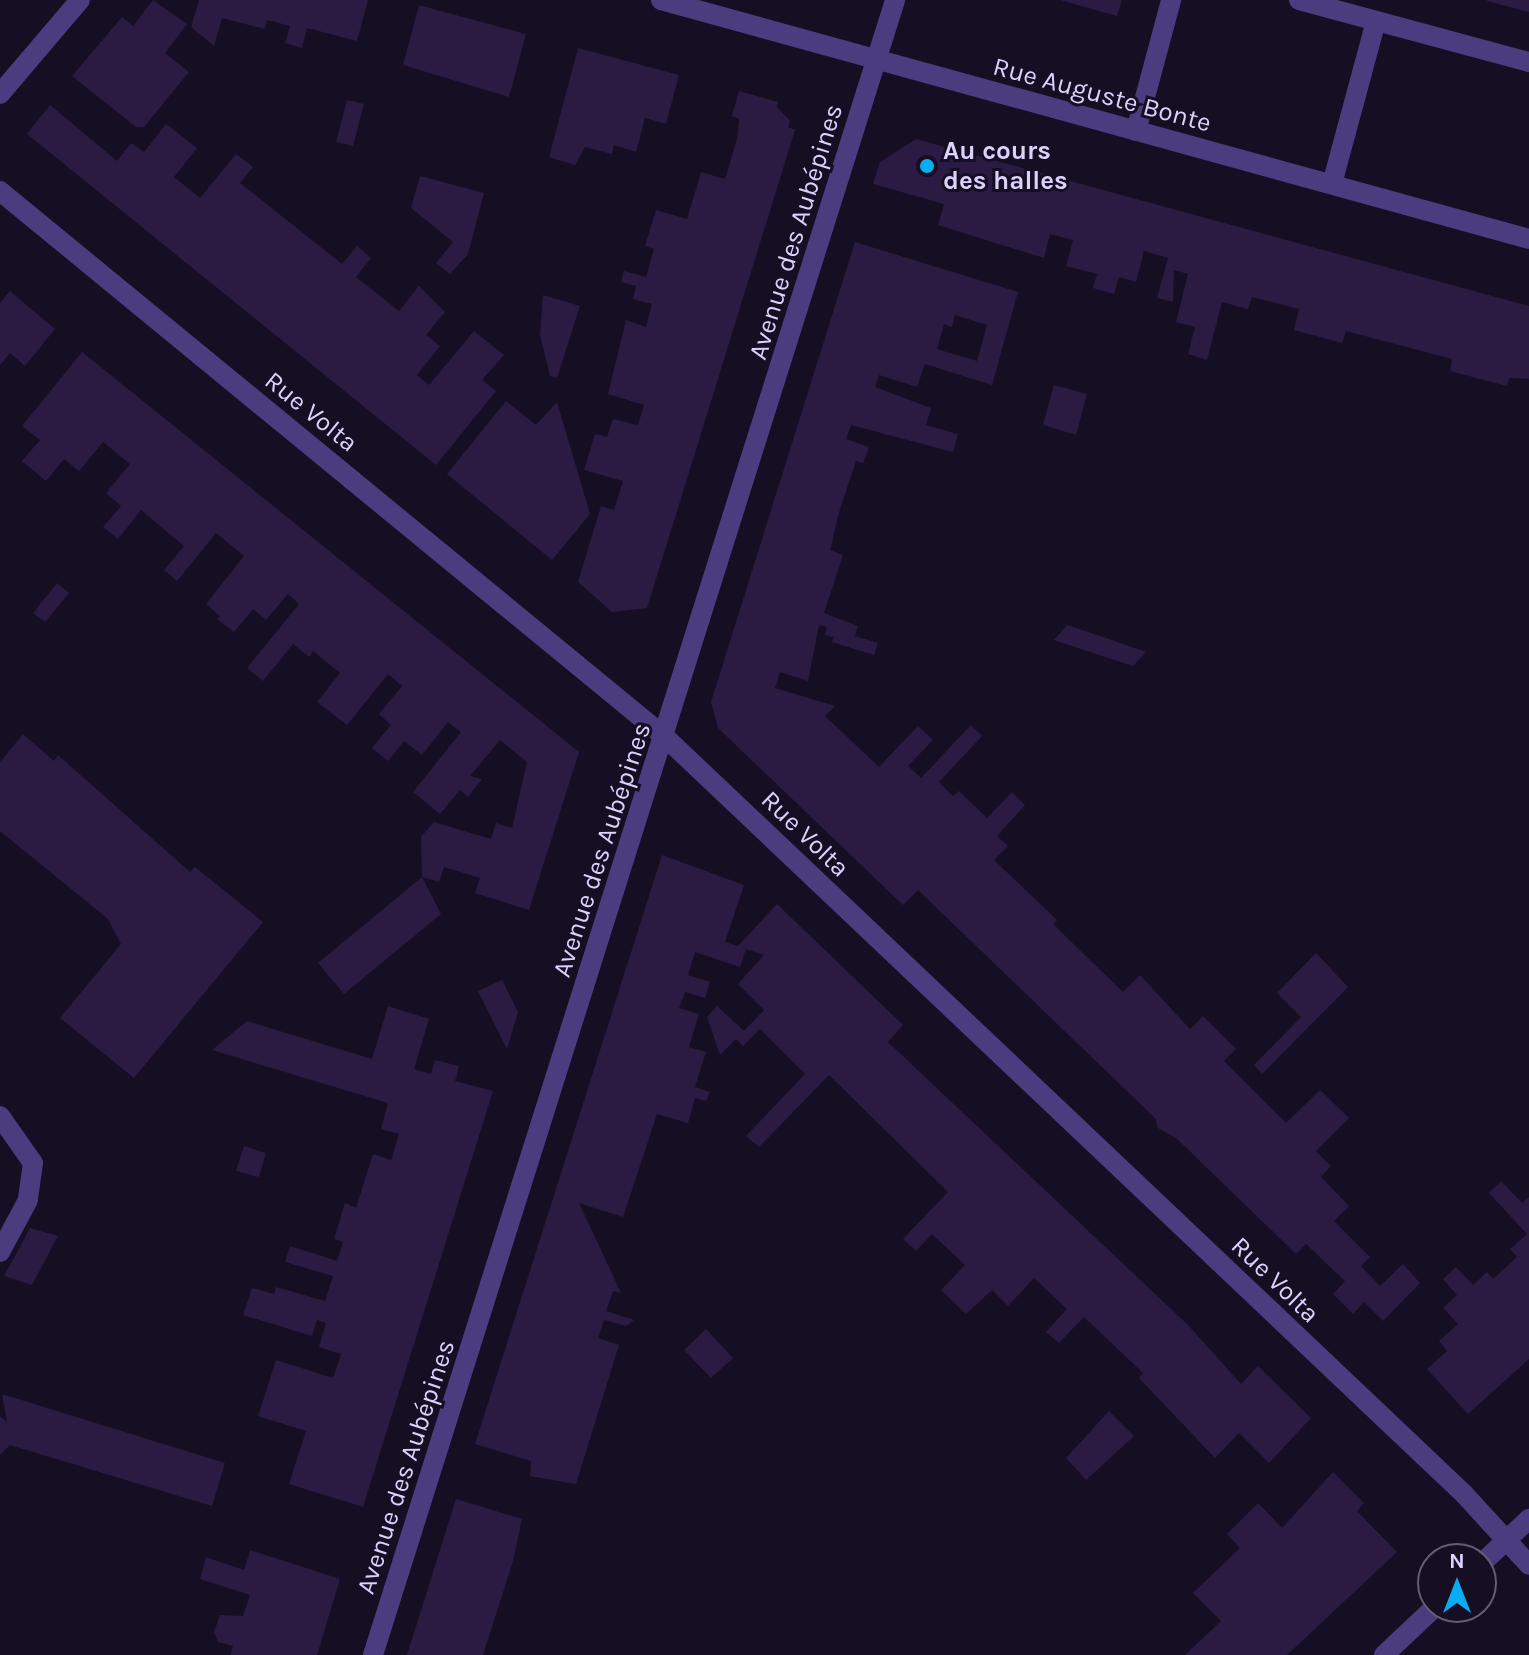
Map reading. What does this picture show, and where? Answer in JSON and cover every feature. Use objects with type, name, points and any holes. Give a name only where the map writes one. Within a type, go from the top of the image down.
[{"type":"street","points":[[0,94],[80,0]]},
{"type":"street","name":"Avenue des Aubépines","points":[[373,1655],[895,0]]},
{"type":"street","points":[[1136,131],[1171,0]]},
{"type":"street","points":[[1299,0],[1529,62]]},
{"type":"street","name":"Rue Auguste Bonte","points":[[670,1],[1529,239]]},
{"type":"street","points":[[1332,184],[1376,21]]},
{"type":"street","name":"Rue Volta","points":[[0,191],[665,737],[1464,1494],[1529,1565]]},
{"type":"street","points":[[0,1116],[33,1163],[28,1200],[0,1252]]},
{"type":"street","points":[[1497,1549],[1529,1519]]},
{"type":"street","points":[[1384,1655],[1418,1623]]},
{"type":"building","points":[[153,0],[187,24],[165,53],[189,72],[144,127],[136,127],[72,76],[122,17],[133,26]]},
{"type":"building","points":[[199,0],[368,0],[357,41],[307,28],[302,48],[285,43],[290,26],[267,20],[265,29],[222,18],[214,46],[191,27]]},
{"type":"building","points":[[1060,0],[1122,0],[1117,16]]},
{"type":"building","points":[[1529,0],[1529,12],[1487,1]]},
{"type":"building","points":[[419,5],[526,34],[509,97],[403,65]]},
{"type":"building","points":[[578,48],[679,75],[666,124],[645,118],[636,152],[614,145],[612,154],[585,147],[575,165],[549,157]]},
{"type":"building","points":[[739,91],[778,102],[777,107],[790,121],[788,127],[795,130],[647,608],[612,612],[578,582],[601,506],[614,510],[623,481],[584,470],[595,434],[607,437],[613,419],[638,425],[644,405],[608,394],[626,320],[646,327],[652,304],[633,299],[636,286],[621,282],[624,271],[646,277],[654,249],[645,246],[656,210],[687,219],[701,172],[725,179],[737,139],[739,119],[732,116]]},
{"type":"building","points":[[347,100],[364,104],[353,146],[336,142]]},
{"type":"building","points":[[50,105],[117,161],[131,143],[144,152],[166,124],[197,148],[174,177],[200,198],[236,154],[253,167],[240,183],[342,264],[357,246],[371,258],[356,277],[399,311],[419,286],[445,312],[426,335],[440,346],[417,375],[429,385],[474,331],[504,355],[482,380],[496,391],[436,465],[27,134]]},
{"type":"building","points":[[916,139],[1529,306],[1529,379],[1509,378],[1507,386],[1450,371],[1452,359],[1346,331],[1342,343],[1294,330],[1299,309],[1252,297],[1248,309],[1222,302],[1207,360],[1188,354],[1195,327],[1176,322],[1188,274],[1174,270],[1173,302],[1157,298],[1168,258],[1144,251],[1136,282],[1119,277],[1114,294],[1093,288],[1097,274],[1066,266],[1073,240],[1050,234],[1044,258],[938,225],[944,204],[873,184],[880,162]]},
{"type":"building","points":[[420,176],[484,193],[468,254],[450,274],[436,263],[453,242],[411,208]]},
{"type":"building","points":[[855,242],[1018,292],[992,385],[925,364],[917,387],[879,375],[875,387],[931,408],[926,425],[958,434],[953,452],[851,425],[846,439],[869,447],[863,463],[856,461],[840,509],[830,550],[843,555],[824,613],[858,626],[855,636],[878,643],[874,655],[832,642],[834,637],[825,635],[827,627],[819,625],[808,681],[780,672],[775,688],[835,706],[825,716],[879,767],[918,726],[933,740],[908,766],[921,778],[971,725],[982,736],[939,782],[953,796],[959,791],[987,818],[1012,792],[1025,805],[997,836],[1008,846],[994,860],[1057,920],[1053,924],[1123,992],[1140,975],[1190,1029],[1203,1016],[1236,1049],[1224,1061],[1286,1123],[1320,1090],[1349,1118],[1316,1151],[1331,1166],[1321,1177],[1349,1206],[1334,1221],[1370,1257],[1361,1266],[1380,1286],[1403,1264],[1420,1283],[1383,1321],[1364,1302],[1353,1314],[1333,1294],[1345,1281],[1306,1244],[1296,1254],[1176,1138],[1158,1128],[1155,1118],[918,890],[903,905],[718,728],[711,702]],"holes":[[[955,315],[987,325],[977,361],[937,349],[944,324],[952,327]]]},
{"type":"building","points":[[10,291],[55,329],[25,366],[10,353],[0,365],[0,303]]},
{"type":"building","points":[[543,295],[580,306],[557,378],[550,376],[540,335]]},
{"type":"building","points":[[82,352],[579,752],[529,910],[475,893],[480,878],[444,867],[439,882],[422,877],[421,837],[434,822],[491,839],[496,823],[512,828],[527,762],[500,740],[470,776],[482,779],[468,797],[460,790],[440,814],[413,792],[461,732],[448,722],[422,755],[404,741],[388,761],[372,748],[391,725],[379,714],[402,686],[388,674],[347,725],[317,702],[340,673],[313,651],[309,657],[293,644],[263,681],[247,668],[299,604],[288,594],[266,620],[253,609],[234,632],[217,619],[220,616],[206,604],[244,556],[216,533],[177,581],[164,570],[184,546],[141,510],[118,539],[103,527],[121,506],[106,493],[130,464],[103,442],[79,471],[64,459],[46,481],[22,461],[40,440],[22,426]]},
{"type":"building","points":[[1054,385],[1087,394],[1076,435],[1043,425]]},
{"type":"building","points":[[506,401],[536,425],[557,402],[590,514],[552,560],[447,474]]},
{"type":"building","points":[[57,583],[69,593],[45,622],[33,613]]},
{"type":"building","points":[[1067,625],[1146,652],[1133,666],[1054,640]]},
{"type":"building","points":[[23,734],[54,761],[58,755],[190,872],[195,867],[263,922],[134,1078],[60,1018],[121,944],[108,919],[0,831],[0,762]]},
{"type":"building","points":[[662,855],[744,885],[725,942],[738,946],[777,904],[903,1025],[888,1042],[1188,1325],[1241,1384],[1258,1366],[1311,1418],[1269,1463],[1239,1433],[1215,1458],[1139,1378],[1143,1373],[1084,1317],[1059,1343],[1046,1332],[1067,1309],[1034,1278],[1008,1306],[992,1290],[966,1314],[941,1290],[965,1265],[932,1234],[916,1251],[903,1239],[948,1192],[829,1075],[759,1147],[746,1136],[805,1074],[760,1029],[743,1046],[736,1039],[720,1055],[707,1017],[717,1006],[744,1031],[764,1010],[738,984],[764,955],[746,949],[740,967],[695,952],[688,975],[710,982],[705,998],[685,992],[679,1008],[699,1014],[689,1047],[706,1052],[695,1087],[710,1092],[706,1101],[695,1098],[688,1123],[657,1114],[623,1217],[579,1203],[621,1293],[613,1291],[606,1311],[634,1320],[626,1326],[604,1320],[598,1338],[619,1345],[576,1484],[530,1476],[531,1461],[475,1444]]},
{"type":"building","points":[[422,877],[441,914],[344,994],[318,963]]},
{"type":"building","points":[[1316,953],[1348,987],[1262,1074],[1254,1065],[1301,1017],[1277,993]]},
{"type":"building","points":[[502,980],[518,1012],[507,1049],[478,991]]},
{"type":"building","points":[[388,1006],[429,1019],[414,1069],[431,1074],[435,1060],[459,1066],[455,1081],[493,1091],[363,1507],[289,1484],[306,1431],[258,1416],[276,1360],[333,1378],[341,1354],[319,1347],[326,1323],[317,1320],[312,1336],[243,1315],[252,1288],[274,1294],[276,1287],[325,1301],[333,1276],[285,1262],[290,1246],[337,1261],[343,1242],[334,1239],[345,1203],[356,1208],[373,1154],[391,1160],[399,1134],[381,1129],[388,1103],[212,1050],[247,1021],[372,1059]]},
{"type":"building","points":[[244,1146],[266,1153],[259,1177],[236,1171]]},
{"type":"building","points":[[1501,1181],[1522,1203],[1529,1197],[1529,1359],[1468,1414],[1427,1369],[1447,1351],[1439,1341],[1458,1324],[1443,1308],[1457,1295],[1443,1279],[1456,1267],[1473,1285],[1487,1272],[1493,1279],[1517,1257],[1510,1249],[1527,1234],[1489,1193]]},
{"type":"building","points":[[30,1228],[58,1236],[32,1285],[4,1276]]},
{"type":"building","points":[[706,1329],[733,1358],[711,1378],[684,1350]]},
{"type":"building","points":[[2,1394],[225,1463],[212,1506],[10,1445],[0,1455],[0,1416],[7,1422]]},
{"type":"building","points":[[1109,1411],[1134,1436],[1086,1480],[1066,1458]]},
{"type":"building","points":[[1333,1472],[1364,1503],[1357,1511],[1397,1552],[1287,1655],[1185,1655],[1221,1621],[1193,1593],[1240,1548],[1227,1534],[1258,1503],[1282,1528]]},
{"type":"building","points":[[456,1499],[522,1519],[513,1561],[483,1655],[407,1655]]},
{"type":"building","points":[[250,1550],[340,1579],[317,1655],[230,1655],[233,1646],[218,1642],[214,1632],[220,1615],[243,1616],[250,1595],[200,1579],[206,1557],[244,1570]]},
{"type":"place","name":"Au cours des halles","points":[[927,166]]}]
